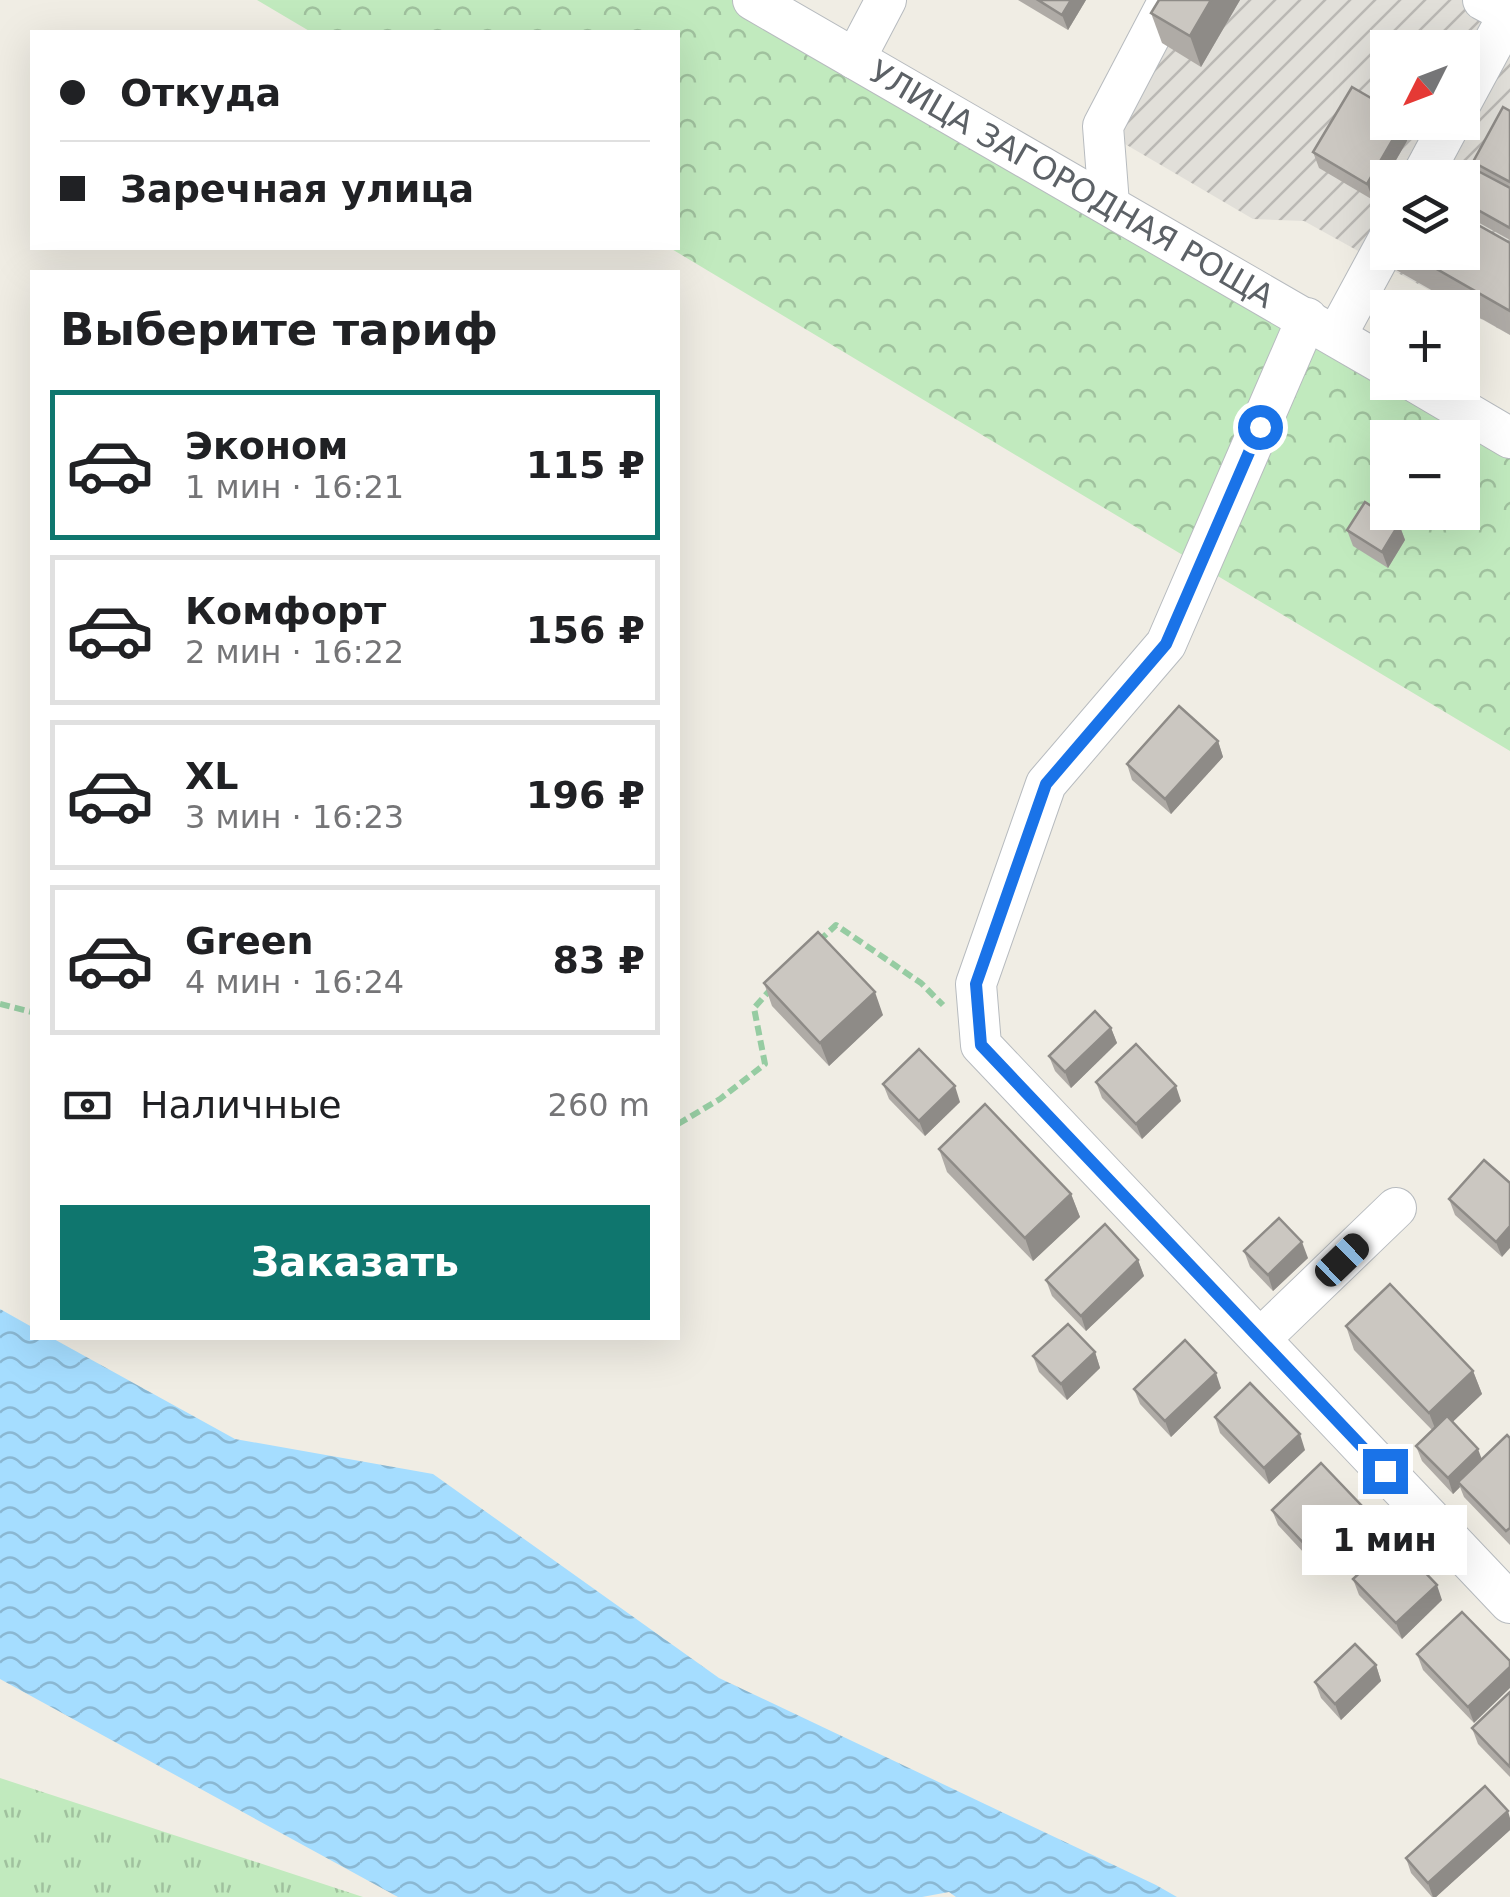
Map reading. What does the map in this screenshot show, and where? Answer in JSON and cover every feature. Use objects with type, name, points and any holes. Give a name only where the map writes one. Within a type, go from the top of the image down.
[{"type":"street","name":"УЛИЦА ЗАГОРОДНАЯ РОЩА","points":[[753,0],[1370,356]]},
{"type":"street","points":[[855,58],[886,0]]},
{"type":"street","points":[[1108,204],[1103,126],[1169,0]]},
{"type":"street","points":[[1480,68],[1510,14],[1483,0]]},
{"type":"street","points":[[1370,263],[1321,327],[1166,644],[1046,784],[976,984],[981,1045],[1510,1603]]},
{"type":"street","points":[[1446,400],[1510,438]]},
{"type":"street","points":[[1260,1339],[1396,1208]]},
{"type":"path","points":[[810,949],[836,925],[921,983],[981,1045]]},
{"type":"path","points":[[680,1123],[720,1099],[765,1064],[754,1008],[775,985]]},
{"type":"path","points":[[0,1004],[30,1012]]},
{"type":"shaded area","points":[[1188,0],[1510,0],[1510,335],[1480,318],[1480,290],[1429,290],[1393,270],[1480,270],[1480,160],[1370,160],[1370,258],[1304,221],[1253,219],[1125,144],[1123,109]]},
{"type":"green space","points":[[257,0],[741,0],[1370,358],[1370,400],[1443,400],[1478,420],[1370,420],[1370,530],[1480,530],[1480,421],[1510,438],[1510,751],[673,250],[680,250],[680,30],[308,30]]},
{"type":"green space","points":[[0,1778],[363,1897],[0,1897]]},
{"type":"water","points":[[0,1309],[30,1326],[30,1340],[56,1340],[235,1439],[433,1474],[719,1678],[1177,1897],[956,1897],[949,1892],[922,1897],[398,1897],[0,1679]]},
{"type":"building","points":[[1038,0],[1071,0],[1062,15]]},
{"type":"building","points":[[1159,0],[1211,0],[1190,36],[1151,13]]},
{"type":"building","points":[[1352,87],[1370,98],[1370,140],[1393,140],[1381,160],[1370,160],[1367,184],[1313,152]]},
{"type":"building","points":[[1503,107],[1510,111],[1510,182],[1480,166],[1480,160],[1474,160]]},
{"type":"building","points":[[1480,172],[1510,188],[1510,228],[1480,211]]},
{"type":"building","points":[[1480,226],[1510,243],[1510,311],[1480,294],[1480,290],[1438,270],[1480,270]]},
{"type":"building","points":[[1365,502],[1370,505],[1370,530],[1395,530],[1382,552],[1347,530]]},
{"type":"building","points":[[1179,706],[1218,741],[1165,799],[1127,764]]},
{"type":"building","points":[[818,932],[875,992],[820,1043],[764,983]]},
{"type":"building","points":[[1095,1011],[1111,1028],[1065,1072],[1049,1056]]},
{"type":"building","points":[[1136,1044],[1176,1086],[1136,1124],[1096,1082]]},
{"type":"building","points":[[919,1049],[955,1086],[919,1121],[883,1084]]},
{"type":"building","points":[[985,1104],[1071,1194],[1025,1238],[939,1149]]},
{"type":"building","points":[[1484,1160],[1510,1183],[1510,1226],[1496,1242],[1449,1199]]},
{"type":"building","points":[[1279,1218],[1302,1242],[1268,1275],[1244,1251]]},
{"type":"building","points":[[1105,1224],[1138,1260],[1081,1316],[1046,1280]]},
{"type":"building","points":[[1390,1284],[1473,1371],[1429,1413],[1346,1326]]},
{"type":"building","points":[[1068,1324],[1095,1352],[1061,1384],[1033,1356]]},
{"type":"building","points":[[1185,1340],[1216,1373],[1165,1421],[1134,1389]]},
{"type":"building","points":[[1250,1383],[1300,1434],[1264,1468],[1215,1417]]},
{"type":"building","points":[[1447,1416],[1478,1449],[1448,1478],[1416,1446]]},
{"type":"building","points":[[1507,1435],[1510,1528],[1506,1531],[1458,1482]]},
{"type":"building","points":[[1321,1463],[1361,1505],[1312,1552],[1272,1510]]},
{"type":"building","points":[[1394,1540],[1437,1585],[1396,1623],[1353,1579]]},
{"type":"building","points":[[1462,1612],[1510,1661],[1510,1667],[1468,1707],[1417,1654]]},
{"type":"building","points":[[1355,1644],[1376,1665],[1335,1704],[1315,1682]]},
{"type":"building","points":[[1510,1692],[1510,1767],[1472,1728]]},
{"type":"building","points":[[1485,1786],[1508,1811],[1428,1883],[1406,1858]]},
{"type":"route","points":[[1260,427],[1166,644],[1046,784],[976,984],[981,1045],[1385,1471]]}]
